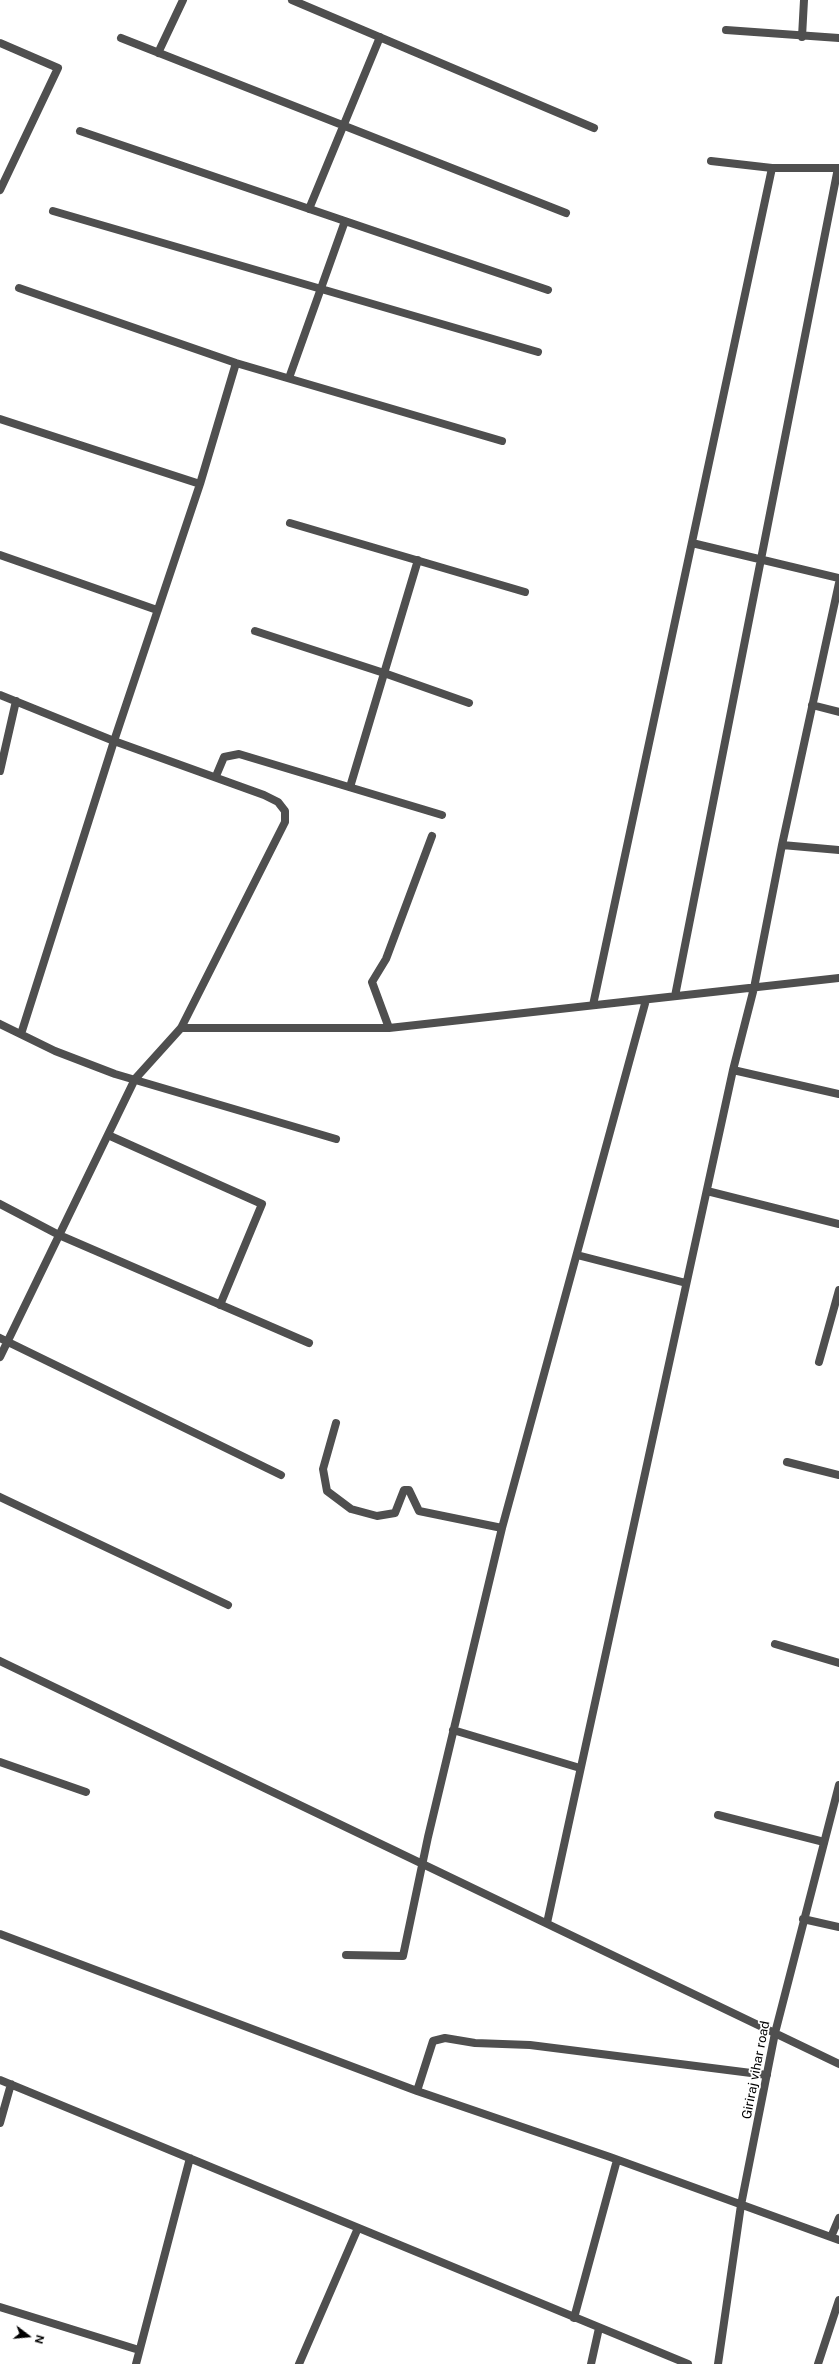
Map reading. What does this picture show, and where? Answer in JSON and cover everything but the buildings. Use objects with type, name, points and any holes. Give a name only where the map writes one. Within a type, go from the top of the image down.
[{"type":"street","points":[[158,53],[183,0]]},
{"type":"street","points":[[292,0],[594,128]]},
{"type":"street","points":[[802,37],[804,0]]},
{"type":"street","points":[[726,30],[802,37],[839,38]]},
{"type":"street","points":[[309,209],[380,37]]},
{"type":"street","points":[[121,38],[566,213]]},
{"type":"street","points":[[0,43],[58,68],[4,169],[0,190]]},
{"type":"street","points":[[80,131],[548,290]]},
{"type":"street","points":[[675,996],[839,168],[772,168],[711,161]]},
{"type":"street","points":[[593,1005],[772,168]]},
{"type":"street","points":[[53,211],[538,352]]},
{"type":"street","points":[[289,378],[346,221]]},
{"type":"street","points":[[18,288],[236,363],[502,441]]},
{"type":"street","points":[[21,1034],[114,741],[200,484],[236,363]]},
{"type":"street","points":[[0,419],[200,484]]},
{"type":"street","points":[[290,523],[525,592]]},
{"type":"street","points":[[692,543],[839,578]]},
{"type":"street","points":[[0,555],[157,610]]},
{"type":"street","points":[[350,787],[418,560]]},
{"type":"street","points":[[547,1923],[706,1190],[733,1070],[754,988],[782,845],[839,583]]},
{"type":"street","points":[[255,631],[384,672],[469,703]]},
{"type":"street","points":[[0,695],[114,741],[216,776],[278,802],[285,812],[285,822],[181,1028],[135,1079],[59,1235],[4,1340],[0,1357]]},
{"type":"street","points":[[0,771],[16,701]]},
{"type":"street","points":[[812,705],[839,712]]},
{"type":"street","points":[[216,776],[224,757],[239,754],[442,815]]},
{"type":"street","points":[[388,1028],[372,982],[386,959],[432,836]]},
{"type":"street","points":[[782,845],[839,850]]},
{"type":"street","points":[[181,1028],[388,1028],[839,978]]},
{"type":"street","points":[[346,1954],[403,1956],[453,1730],[502,1528],[646,1000]]},
{"type":"street","points":[[0,1024],[55,1051],[114,1074],[336,1139]]},
{"type":"street","points":[[733,1070],[839,1094]]},
{"type":"street","points":[[108,1135],[262,1204],[220,1305]]},
{"type":"street","points":[[706,1190],[839,1224]]},
{"type":"street","points":[[0,1204],[59,1235],[309,1343]]},
{"type":"street","points":[[577,1255],[686,1283]]},
{"type":"street","points":[[819,1362],[839,1290]]},
{"type":"street","points":[[4,1340],[281,1475]]},
{"type":"street","points":[[336,1423],[323,1468],[327,1491],[351,1509],[377,1516],[395,1513],[404,1490],[409,1490],[419,1511],[502,1528]]},
{"type":"street","points":[[787,1462],[839,1475]]},
{"type":"street","points":[[0,1497],[228,1605]]},
{"type":"street","points":[[775,1644],[839,1663]]},
{"type":"street","points":[[0,1661],[839,2064]]},
{"type":"street","points":[[453,1730],[580,1768]]},
{"type":"street","points":[[0,1762],[86,1792]]},
{"type":"street","name":"Giriraj vihar road","points":[[718,2364],[741,2205],[775,2032],[839,1784]]},
{"type":"street","points":[[718,1815],[824,1842]]},
{"type":"street","points":[[803,1919],[839,1927]]},
{"type":"street","points":[[0,1934],[417,2091],[617,2160],[835,2239],[839,2218]]},
{"type":"street","points":[[417,2091],[433,2041],[445,2038],[475,2043],[530,2045],[767,2075]]},
{"type":"street","points":[[0,2080],[688,2364]]},
{"type":"street","points":[[0,2123],[11,2084]]},
{"type":"street","points":[[136,2364],[190,2158]]},
{"type":"street","points":[[574,2318],[617,2160]]},
{"type":"street","points":[[299,2364],[358,2228]]},
{"type":"street","points":[[818,2364],[839,2300]]},
{"type":"street","points":[[0,2307],[139,2350]]},
{"type":"street","points":[[590,2364],[599,2328]]}]
